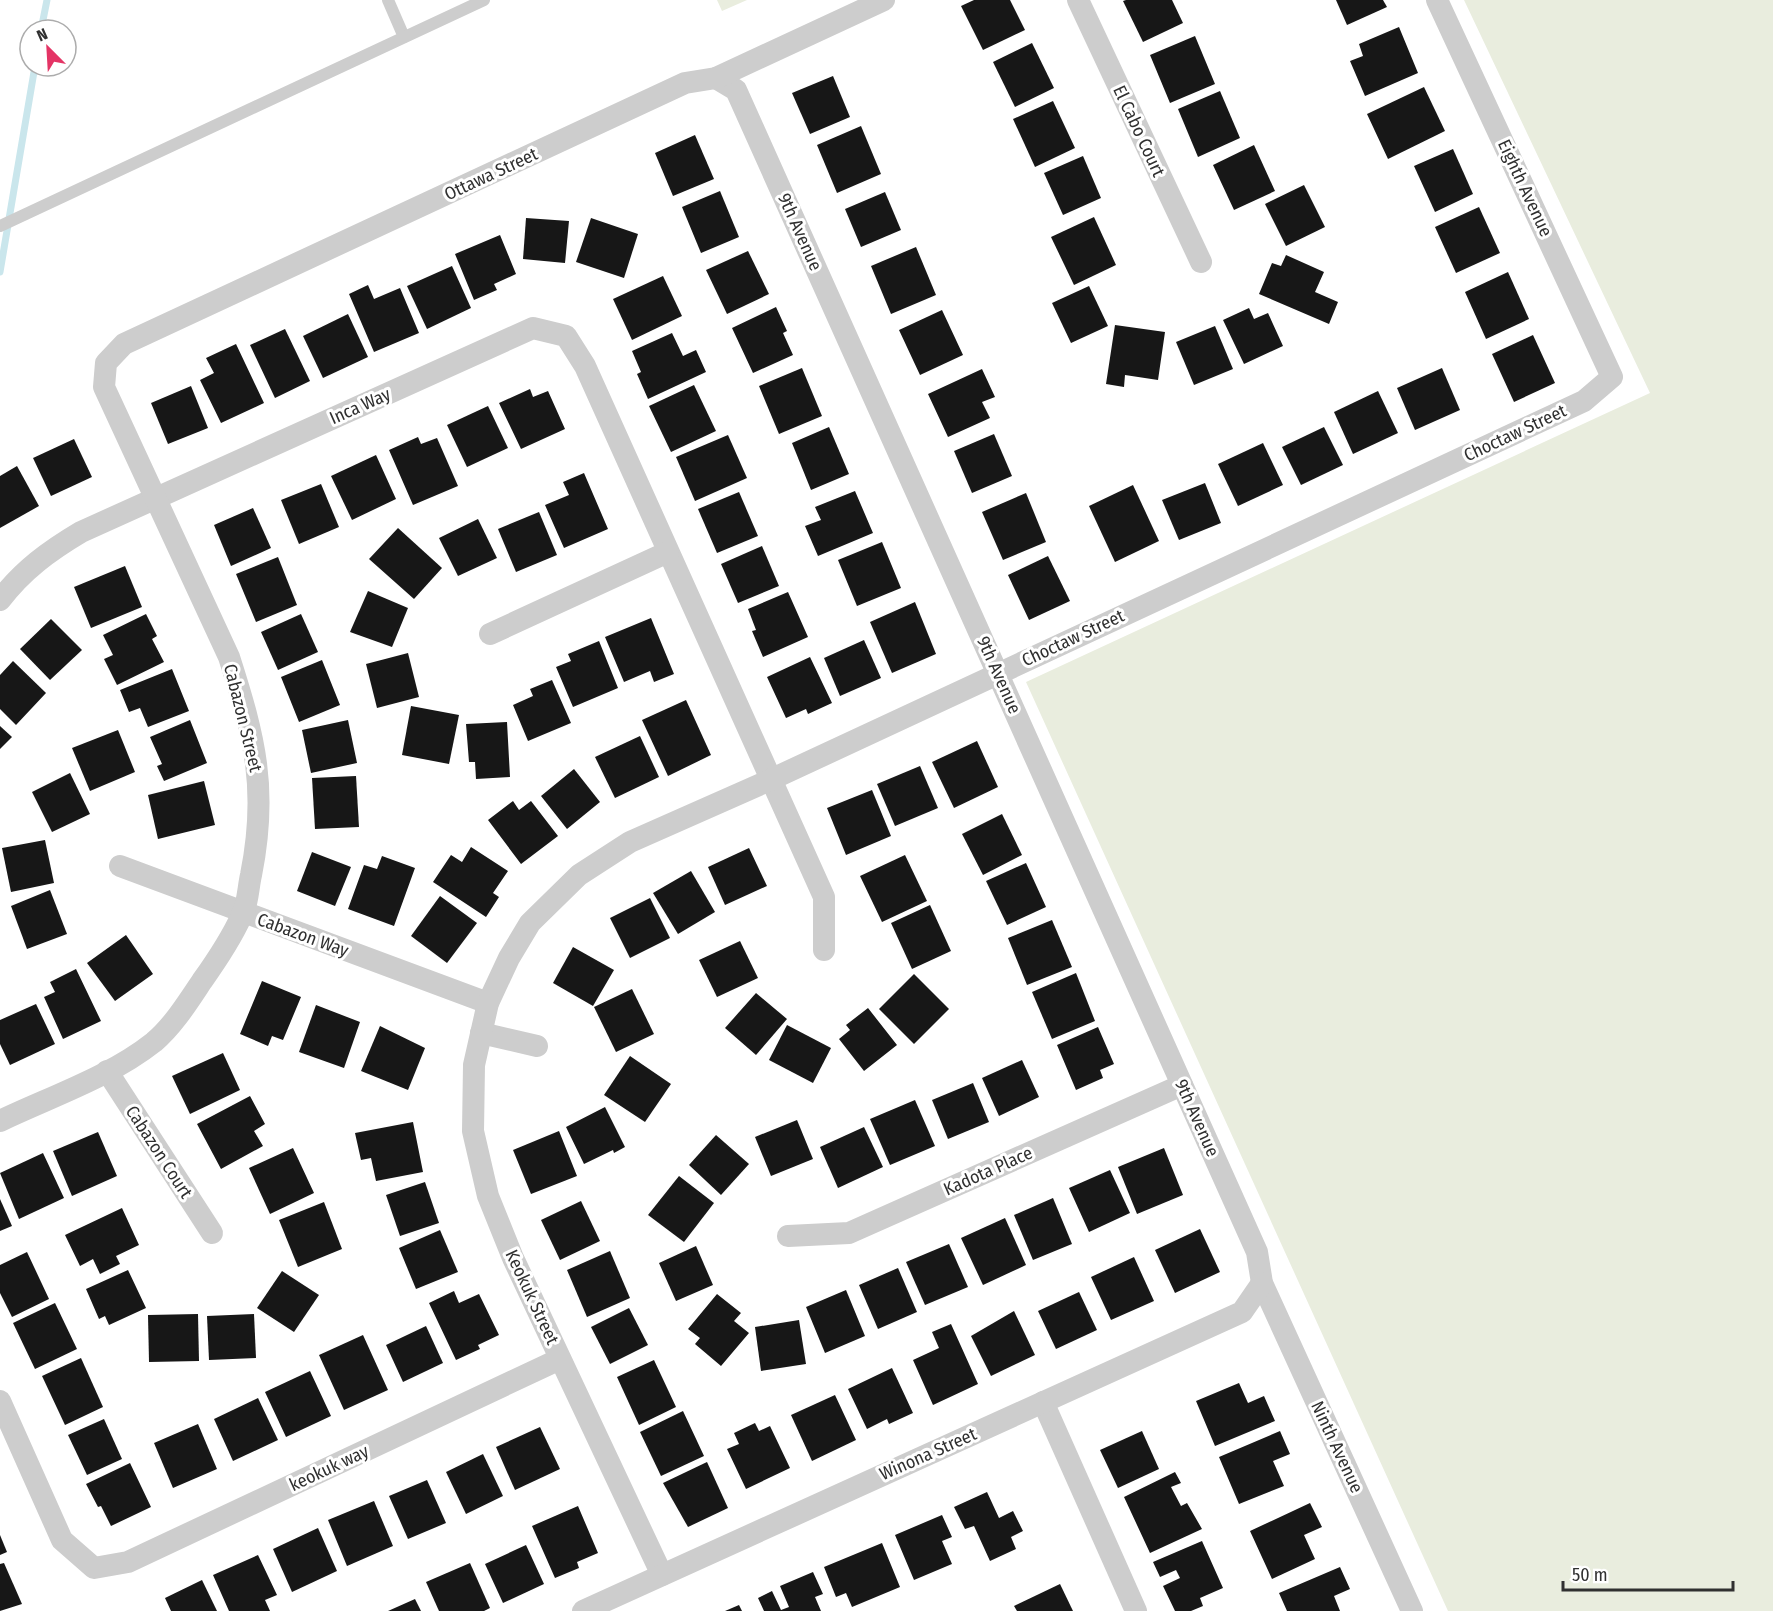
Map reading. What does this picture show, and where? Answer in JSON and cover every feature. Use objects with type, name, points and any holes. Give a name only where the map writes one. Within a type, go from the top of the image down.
[{"type":"street","name":"Ottawa Street","points":[[106,363],[124,344],[685,83],[716,78],[884,0]]},
{"type":"street","name":"El Cabo Court","points":[[1078,0],[1201,262]]},
{"type":"street","name":"Eighth Avenue","points":[[1437,0],[1612,377]]},
{"type":"street","name":"9th Avenue","points":[[716,78],[736,90],[1257,1252],[1262,1283]]},
{"type":"street","name":"Inca Way","points":[[0,600],[14,582],[45,554],[81,532],[533,328],[566,336],[585,366],[668,552]]},
{"type":"street","name":"Cabazon Street","points":[[0,1121],[107,1071],[154,1041],[182,1009],[218,959],[243,913],[260,817],[258,762],[243,700],[229,657],[104,387],[106,363]]},
{"type":"street","name":"Choctaw Street","points":[[488,1003],[509,958],[530,923],[579,875],[630,842],[770,780],[1584,401],[1612,377]]},
{"type":"street","points":[[490,634],[668,552],[824,897],[824,950]]},
{"type":"street","name":"Cabazon Way","points":[[120,866],[488,1003]]},
{"type":"street","name":"Keokuk Street","points":[[488,1003],[474,1065],[473,1131],[488,1196],[513,1258],[662,1575]]},
{"type":"street","points":[[481,1033],[537,1046]]},
{"type":"street","name":"Cabazon Court","points":[[107,1071],[212,1233]]},
{"type":"street","name":"Kadota Place","points":[[788,1236],[849,1233],[1182,1085]]},
{"type":"street","name":"Winona Street","points":[[583,1611],[1242,1312],[1262,1283]]},
{"type":"street","name":"Ninth Avenue","points":[[1262,1283],[1412,1611]]},
{"type":"street","name":"keokuk way","points":[[0,1401],[62,1540],[94,1568],[128,1562],[560,1359]]},
{"type":"street","points":[[1043,1402],[1136,1611]]},
{"type":"lane","points":[[388,0],[404,37]]},
{"type":"lane","points":[[0,225],[484,0]]},
{"type":"shaded area","points":[[717,0],[747,0],[722,11]]},
{"type":"shaded area","points":[[1464,0],[1773,0],[1773,1611],[1448,1611],[1026,682],[1650,393]]},
{"type":"building","points":[[974,0],[1010,0],[1025,30],[983,50],[961,6]]},
{"type":"building","points":[[1172,0],[1183,23],[1143,42],[1123,1]]},
{"type":"building","points":[[1336,0],[1383,0],[1387,7],[1347,25]]},
{"type":"building","points":[[1399,27],[1418,73],[1365,96],[1350,61],[1363,56],[1359,44]]},
{"type":"building","points":[[1195,36],[1215,84],[1170,103],[1150,55]]},
{"type":"building","points":[[1032,43],[1054,88],[1015,107],[993,62]]},
{"type":"building","points":[[833,76],[850,117],[810,134],[792,93]]},
{"type":"building","points":[[1424,87],[1445,131],[1388,159],[1367,114]]},
{"type":"building","points":[[1220,91],[1240,138],[1198,157],[1178,109]]},
{"type":"building","points":[[1053,101],[1075,148],[1035,167],[1013,119]]},
{"type":"building","points":[[861,126],[881,174],[837,193],[817,145]]},
{"type":"building","points":[[695,135],[714,179],[673,196],[655,153]]},
{"type":"building","points":[[1254,145],[1275,191],[1234,210],[1213,165]]},
{"type":"building","points":[[1453,149],[1473,194],[1435,212],[1414,166]]},
{"type":"building","points":[[1083,156],[1101,198],[1063,215],[1044,173]]},
{"type":"building","points":[[1304,185],[1325,227],[1286,246],[1265,204]]},
{"type":"building","points":[[720,191],[739,237],[701,253],[682,207]]},
{"type":"building","points":[[885,192],[901,230],[861,247],[845,209]]},
{"type":"building","points":[[1479,207],[1500,253],[1456,273],[1435,227]]},
{"type":"building","points":[[1094,217],[1116,265],[1074,285],[1051,237]]},
{"type":"building","points":[[526,218],[569,221],[565,263],[523,259]]},
{"type":"building","points":[[591,218],[638,234],[624,278],[576,262]]},
{"type":"building","points":[[500,235],[516,274],[494,284],[497,290],[474,300],[455,254]]},
{"type":"building","points":[[916,247],[936,295],[891,314],[871,266]]},
{"type":"building","points":[[748,251],[769,294],[727,314],[706,270]]},
{"type":"building","points":[[1286,255],[1324,272],[1315,292],[1338,302],[1329,324],[1259,294],[1272,263],[1281,266]]},
{"type":"building","points":[[452,266],[471,308],[427,329],[407,286]]},
{"type":"building","points":[[1508,272],[1529,319],[1486,339],[1465,292]]},
{"type":"building","points":[[663,276],[682,316],[632,340],[613,299]]},
{"type":"building","points":[[368,285],[374,299],[400,288],[419,333],[374,352],[349,294]]},
{"type":"building","points":[[1089,286],[1108,326],[1071,343],[1052,303]]},
{"type":"building","points":[[776,307],[787,331],[783,333],[793,355],[753,373],[732,328]]},
{"type":"building","points":[[1249,308],[1254,319],[1268,313],[1283,346],[1244,364],[1223,320]]},
{"type":"building","points":[[942,310],[963,355],[920,375],[899,330]]},
{"type":"building","points":[[348,314],[368,357],[323,378],[303,336]]},
{"type":"building","points":[[1115,325],[1165,332],[1158,380],[1125,375],[1124,387],[1106,384]]},
{"type":"building","points":[[1215,326],[1233,369],[1194,385],[1176,342]]},
{"type":"building","points":[[285,329],[310,381],[275,398],[250,345]]},
{"type":"building","points":[[672,333],[683,356],[696,350],[706,372],[648,399],[637,374],[641,372],[632,351]]},
{"type":"building","points":[[1533,335],[1555,383],[1514,402],[1492,354]]},
{"type":"building","points":[[236,344],[264,403],[221,423],[200,380],[214,373],[206,358]]},
{"type":"building","points":[[802,368],[822,416],[779,434],[759,386]]},
{"type":"building","points":[[1442,368],[1460,410],[1415,430],[1397,388]]},
{"type":"building","points":[[982,369],[995,397],[982,402],[990,418],[948,437],[928,394]]},
{"type":"building","points":[[694,385],[716,431],[671,452],[649,406]]},
{"type":"building","points":[[191,386],[208,428],[168,444],[151,403]]},
{"type":"building","points":[[530,389],[533,397],[548,391],[565,429],[521,449],[499,403]]},
{"type":"building","points":[[1378,391],[1398,433],[1353,454],[1334,412]]},
{"type":"building","points":[[488,406],[508,448],[467,467],[447,425]]},
{"type":"building","points":[[829,427],[849,474],[811,490],[792,443]]},
{"type":"building","points":[[1324,427],[1343,465],[1301,485],[1282,447]]},
{"type":"building","points":[[994,434],[1012,476],[972,493],[954,451]]},
{"type":"building","points":[[728,435],[747,478],[695,501],[676,457]]},
{"type":"building","points":[[418,437],[421,444],[437,438],[458,486],[413,505],[389,450]]},
{"type":"building","points":[[74,439],[92,477],[51,496],[33,458]]},
{"type":"building","points":[[1263,443],[1283,485],[1238,506],[1218,464]]},
{"type":"building","points":[[376,455],[396,499],[352,520],[331,476]]},
{"type":"building","points":[[17,466],[39,506],[0,528],[0,476]]},
{"type":"building","points":[[584,473],[608,529],[564,548],[545,505],[569,495],[563,482]]},
{"type":"building","points":[[1205,483],[1221,523],[1179,540],[1162,500]]},
{"type":"building","points":[[321,484],[339,527],[299,544],[281,500]]},
{"type":"building","points":[[1133,485],[1159,541],[1115,562],[1089,506]]},
{"type":"building","points":[[855,491],[873,533],[818,556],[805,526],[821,520],[815,507]]},
{"type":"building","points":[[739,492],[758,536],[717,553],[698,509]]},
{"type":"building","points":[[1026,493],[1046,542],[1003,560],[982,512]]},
{"type":"building","points":[[253,508],[271,548],[231,566],[214,525]]},
{"type":"building","points":[[539,512],[557,555],[516,572],[498,529]]},
{"type":"building","points":[[478,519],[497,558],[458,576],[439,538]]},
{"type":"building","points":[[398,528],[442,568],[414,599],[369,559]]},
{"type":"building","points":[[882,542],[901,588],[857,606],[838,560]]},
{"type":"building","points":[[762,546],[779,586],[738,603],[721,564]]},
{"type":"building","points":[[1048,556],[1070,601],[1029,620],[1008,575]]},
{"type":"building","points":[[278,557],[297,605],[256,622],[236,574]]},
{"type":"building","points":[[125,566],[142,607],[91,628],[74,587]]},
{"type":"building","points":[[368,591],[408,608],[392,647],[350,632]]},
{"type":"building","points":[[788,592],[808,637],[763,657],[752,631],[756,630],[748,609]]},
{"type":"building","points":[[915,602],[936,654],[892,673],[870,622]]},
{"type":"building","points":[[146,614],[157,636],[152,639],[164,662],[117,685],[104,659],[113,655],[103,635]]},
{"type":"building","points":[[301,614],[318,652],[278,670],[261,632]]},
{"type":"building","points":[[651,618],[674,674],[654,682],[650,671],[624,682],[605,637]]},
{"type":"building","points":[[51,619],[82,650],[50,680],[20,649]]},
{"type":"building","points":[[864,640],[881,678],[840,696],[824,658]]},
{"type":"building","points":[[599,641],[618,688],[573,707],[556,667],[571,661],[568,654]]},
{"type":"building","points":[[408,653],[419,697],[377,708],[366,664]]},
{"type":"building","points":[[810,657],[832,703],[808,714],[806,709],[786,718],[767,677]]},
{"type":"building","points":[[322,660],[340,705],[299,722],[281,677]]},
{"type":"building","points":[[13,661],[46,693],[16,725],[0,709],[0,675]]},
{"type":"building","points":[[172,669],[189,711],[148,727],[140,708],[129,712],[120,690]]},
{"type":"building","points":[[552,680],[571,723],[528,741],[513,705],[533,696],[530,689]]},
{"type":"building","points":[[686,700],[711,755],[668,776],[642,720]]},
{"type":"building","points":[[411,706],[459,715],[449,764],[402,755]]},
{"type":"building","points":[[190,720],[207,763],[164,781],[157,766],[162,764],[150,737]]},
{"type":"building","points":[[348,720],[357,763],[311,773],[302,730]]},
{"type":"building","points":[[507,722],[510,777],[476,779],[475,762],[469,762],[466,724]]},
{"type":"building","points":[[0,726],[12,737],[0,749]]},
{"type":"building","points":[[118,730],[135,772],[90,791],[72,748]]},
{"type":"building","points":[[640,736],[659,777],[615,798],[595,757]]},
{"type":"building","points":[[977,741],[998,787],[954,808],[932,762]]},
{"type":"building","points":[[920,766],[938,808],[895,826],[877,784]]},
{"type":"building","points":[[574,769],[600,802],[567,829],[541,796]]},
{"type":"building","points":[[70,773],[90,814],[52,832],[32,792]]},
{"type":"building","points":[[356,776],[359,827],[315,829],[312,778]]},
{"type":"building","points":[[204,781],[215,825],[158,839],[148,795]]},
{"type":"building","points":[[872,790],[891,836],[846,855],[827,808]]},
{"type":"building","points":[[513,801],[519,810],[531,801],[558,836],[521,864],[488,820]]},
{"type":"building","points":[[1002,814],[1022,855],[983,875],[962,834]]},
{"type":"building","points":[[45,840],[54,883],[11,892],[2,848]]},
{"type":"building","points":[[471,847],[508,871],[493,893],[499,897],[486,917],[433,882],[451,855],[462,862]]},
{"type":"building","points":[[749,848],[767,886],[725,905],[708,867]]},
{"type":"building","points":[[312,852],[351,867],[335,906],[297,891]]},
{"type":"building","points":[[905,855],[927,901],[882,922],[860,876]]},
{"type":"building","points":[[382,856],[415,868],[394,926],[348,909],[364,865],[377,869]]},
{"type":"building","points":[[1026,863],[1046,907],[1007,925],[986,881]]},
{"type":"building","points":[[691,871],[715,912],[678,934],[653,893]]},
{"type":"building","points":[[50,890],[67,934],[27,949],[11,906]]},
{"type":"building","points":[[440,896],[477,923],[447,963],[411,936]]},
{"type":"building","points":[[650,898],[670,938],[630,958],[610,918]]},
{"type":"building","points":[[930,905],[951,951],[912,969],[891,923]]},
{"type":"building","points":[[1052,920],[1072,967],[1027,985],[1008,938]]},
{"type":"building","points":[[126,935],[153,974],[115,1001],[87,963]]},
{"type":"building","points":[[740,941],[758,978],[717,997],[699,960]]},
{"type":"building","points":[[573,947],[614,970],[593,1006],[553,983]]},
{"type":"building","points":[[76,969],[101,1021],[63,1039],[44,997],[55,992],[50,982]]},
{"type":"building","points":[[1076,973],[1095,1021],[1052,1039],[1032,992]]},
{"type":"building","points":[[914,974],[949,1009],[914,1044],[879,1009]]},
{"type":"building","points":[[262,981],[301,997],[283,1040],[272,1036],[268,1046],[240,1034]]},
{"type":"building","points":[[632,989],[654,1034],[616,1052],[594,1007]]},
{"type":"building","points":[[756,993],[787,1019],[756,1055],[725,1028]]},
{"type":"building","points":[[36,1004],[55,1044],[10,1065],[0,1044],[0,1020]]},
{"type":"building","points":[[316,1005],[360,1022],[344,1068],[299,1052]]},
{"type":"building","points":[[868,1008],[897,1045],[864,1071],[839,1039],[850,1030],[846,1025]]},
{"type":"building","points":[[787,1025],[831,1048],[813,1083],[769,1060]]},
{"type":"building","points":[[380,1026],[425,1048],[408,1090],[361,1071]]},
{"type":"building","points":[[1098,1027],[1114,1064],[1100,1070],[1103,1078],[1076,1090],[1057,1045]]},
{"type":"building","points":[[223,1053],[240,1090],[190,1114],[172,1076]]},
{"type":"building","points":[[630,1056],[671,1084],[645,1122],[604,1095]]},
{"type":"building","points":[[1022,1060],[1039,1097],[999,1116],[982,1078]]},
{"type":"building","points":[[973,1083],[989,1122],[948,1139],[932,1100]]},
{"type":"building","points":[[250,1096],[265,1124],[254,1131],[263,1146],[221,1169],[197,1124]]},
{"type":"building","points":[[915,1100],[935,1146],[890,1165],[870,1119]]},
{"type":"building","points":[[605,1107],[625,1147],[614,1153],[613,1150],[584,1164],[566,1127]]},
{"type":"building","points":[[797,1120],[813,1159],[771,1176],[755,1137]]},
{"type":"building","points":[[413,1122],[423,1172],[376,1181],[371,1158],[361,1160],[355,1133]]},
{"type":"building","points":[[864,1127],[883,1167],[838,1188],[820,1147]]},
{"type":"building","points":[[559,1131],[577,1176],[531,1194],[513,1150]]},
{"type":"building","points":[[98,1132],[117,1176],[72,1196],[53,1151]]},
{"type":"building","points":[[716,1135],[749,1164],[721,1195],[689,1165]]},
{"type":"building","points":[[293,1148],[314,1193],[270,1214],[249,1168]]},
{"type":"building","points":[[1164,1148],[1183,1195],[1137,1214],[1118,1167]]},
{"type":"building","points":[[43,1153],[64,1198],[19,1219],[0,1173]]},
{"type":"building","points":[[1110,1170],[1130,1213],[1089,1232],[1069,1188]]},
{"type":"building","points":[[679,1176],[714,1203],[684,1242],[648,1215]]},
{"type":"building","points":[[425,1182],[439,1223],[400,1236],[386,1195]]},
{"type":"building","points":[[1053,1198],[1072,1244],[1033,1260],[1014,1215]]},
{"type":"building","points":[[0,1199],[12,1226],[0,1231]]},
{"type":"building","points":[[581,1201],[600,1241],[560,1260],[541,1220]]},
{"type":"building","points":[[324,1202],[342,1249],[298,1267],[279,1220]]},
{"type":"building","points":[[122,1208],[139,1245],[116,1256],[120,1264],[100,1274],[93,1259],[80,1266],[65,1235]]},
{"type":"building","points":[[1005,1218],[1026,1265],[983,1285],[961,1238]]},
{"type":"building","points":[[1200,1229],[1220,1272],[1175,1293],[1155,1250]]},
{"type":"building","points":[[440,1230],[458,1272],[416,1289],[399,1248]]},
{"type":"building","points":[[949,1244],[968,1287],[925,1305],[906,1262]]},
{"type":"building","points":[[696,1246],[713,1285],[676,1301],[659,1263]]},
{"type":"building","points":[[610,1251],[630,1298],[587,1317],[567,1270]]},
{"type":"building","points":[[27,1252],[49,1299],[12,1317],[0,1293],[0,1265]]},
{"type":"building","points":[[1134,1257],[1154,1301],[1111,1320],[1091,1277]]},
{"type":"building","points":[[898,1268],[917,1312],[878,1329],[859,1285]]},
{"type":"building","points":[[128,1270],[146,1308],[109,1325],[105,1316],[99,1319],[86,1289]]},
{"type":"building","points":[[282,1271],[319,1295],[294,1332],[257,1308]]},
{"type":"building","points":[[846,1290],[865,1336],[825,1353],[806,1307]]},
{"type":"building","points":[[454,1291],[459,1303],[479,1294],[499,1335],[478,1345],[480,1349],[456,1360],[429,1303]]},
{"type":"building","points":[[1079,1292],[1097,1330],[1056,1349],[1038,1311]]},
{"type":"building","points":[[717,1294],[741,1313],[734,1321],[749,1333],[721,1366],[695,1344],[700,1338],[688,1329]]},
{"type":"building","points":[[55,1303],[77,1349],[35,1369],[13,1323]]},
{"type":"building","points":[[629,1308],[648,1345],[610,1364],[591,1327]]},
{"type":"building","points":[[1014,1311],[1035,1355],[991,1376],[971,1336]]},
{"type":"building","points":[[198,1314],[199,1361],[149,1362],[148,1315]]},
{"type":"building","points":[[254,1314],[256,1358],[209,1360],[207,1316]]},
{"type":"building","points":[[799,1320],[806,1364],[761,1371],[755,1327]]},
{"type":"building","points":[[951,1324],[978,1384],[933,1405],[913,1360],[939,1348],[932,1332]]},
{"type":"building","points":[[426,1326],[443,1363],[403,1382],[386,1345]]},
{"type":"building","points":[[363,1335],[388,1390],[344,1410],[319,1355]]},
{"type":"building","points":[[81,1358],[103,1407],[65,1425],[42,1376]]},
{"type":"building","points":[[654,1360],[676,1407],[639,1425],[617,1377]]},
{"type":"building","points":[[892,1368],[913,1413],[889,1424],[887,1419],[867,1429],[848,1389]]},
{"type":"building","points":[[310,1371],[331,1416],[286,1437],[265,1392]]},
{"type":"building","points":[[1239,1383],[1248,1403],[1264,1396],[1275,1421],[1215,1446],[1196,1401]]},
{"type":"building","points":[[835,1395],[856,1440],[812,1461],[791,1415]]},
{"type":"building","points":[[258,1398],[278,1440],[233,1461],[214,1419]]},
{"type":"building","points":[[683,1411],[704,1456],[661,1476],[640,1432]]},
{"type":"building","points":[[104,1419],[122,1459],[87,1475],[68,1435]]},
{"type":"building","points":[[755,1423],[759,1431],[770,1426],[790,1468],[746,1489],[727,1449],[739,1444],[734,1433]]},
{"type":"building","points":[[198,1424],[217,1469],[173,1488],[154,1443]]},
{"type":"building","points":[[540,1427],[560,1469],[515,1490],[496,1447]]},
{"type":"building","points":[[1142,1431],[1159,1469],[1118,1488],[1100,1450]]},
{"type":"building","points":[[1280,1431],[1290,1454],[1273,1461],[1284,1486],[1239,1504],[1219,1457]]},
{"type":"building","points":[[483,1454],[503,1496],[466,1514],[446,1472]]},
{"type":"building","points":[[707,1462],[728,1508],[688,1527],[663,1483]]},
{"type":"building","points":[[130,1463],[151,1507],[111,1526],[86,1484]]},
{"type":"building","points":[[1175,1472],[1181,1483],[1171,1487],[1181,1506],[1187,1503],[1202,1529],[1150,1553],[1124,1497]]},
{"type":"building","points":[[427,1480],[446,1523],[408,1539],[389,1496]]},
{"type":"building","points":[[987,1492],[999,1518],[1013,1511],[1023,1531],[1011,1537],[1016,1549],[990,1561],[974,1526],[965,1529],[954,1507]]},
{"type":"building","points":[[374,1501],[393,1546],[347,1566],[328,1520]]},
{"type":"building","points":[[1310,1503],[1322,1527],[1304,1535],[1315,1559],[1272,1579],[1250,1531]]},
{"type":"building","points":[[578,1506],[598,1553],[577,1562],[579,1568],[555,1578],[532,1526]]},
{"type":"building","points":[[942,1515],[952,1537],[942,1541],[952,1564],[914,1580],[895,1535]]},
{"type":"building","points":[[318,1528],[337,1571],[292,1592],[273,1549]]},
{"type":"building","points":[[0,1535],[7,1552],[0,1555]]},
{"type":"building","points":[[1202,1541],[1223,1588],[1200,1598],[1203,1606],[1191,1611],[1175,1611],[1163,1586],[1180,1578],[1176,1570],[1160,1577],[1153,1562]]},
{"type":"building","points":[[882,1543],[900,1587],[852,1607],[846,1593],[836,1597],[824,1567]]},
{"type":"building","points":[[526,1545],[544,1584],[503,1603],[485,1564]]},
{"type":"building","points":[[258,1555],[277,1595],[265,1600],[270,1611],[229,1611],[213,1575]]},
{"type":"building","points":[[4,1563],[22,1604],[0,1611],[0,1564]]},
{"type":"building","points":[[470,1563],[490,1608],[484,1611],[439,1611],[426,1582]]},
{"type":"building","points":[[1340,1567],[1350,1589],[1334,1596],[1340,1611],[1287,1611],[1279,1593]]},
{"type":"building","points":[[813,1572],[823,1594],[815,1597],[821,1611],[764,1611],[758,1598],[772,1591],[781,1610],[789,1607],[780,1586]]},
{"type":"building","points":[[202,1580],[217,1611],[171,1611],[165,1598]]},
{"type":"building","points":[[1060,1584],[1073,1611],[1017,1611],[1014,1606]]},
{"type":"building","points":[[415,1599],[421,1611],[388,1611]]},
{"type":"building","points":[[739,1605],[742,1611],[725,1611]]},
{"type":"waterway","points":[[43,18],[47,0]]},
{"type":"waterway","points":[[0,272],[33,78]]}]
